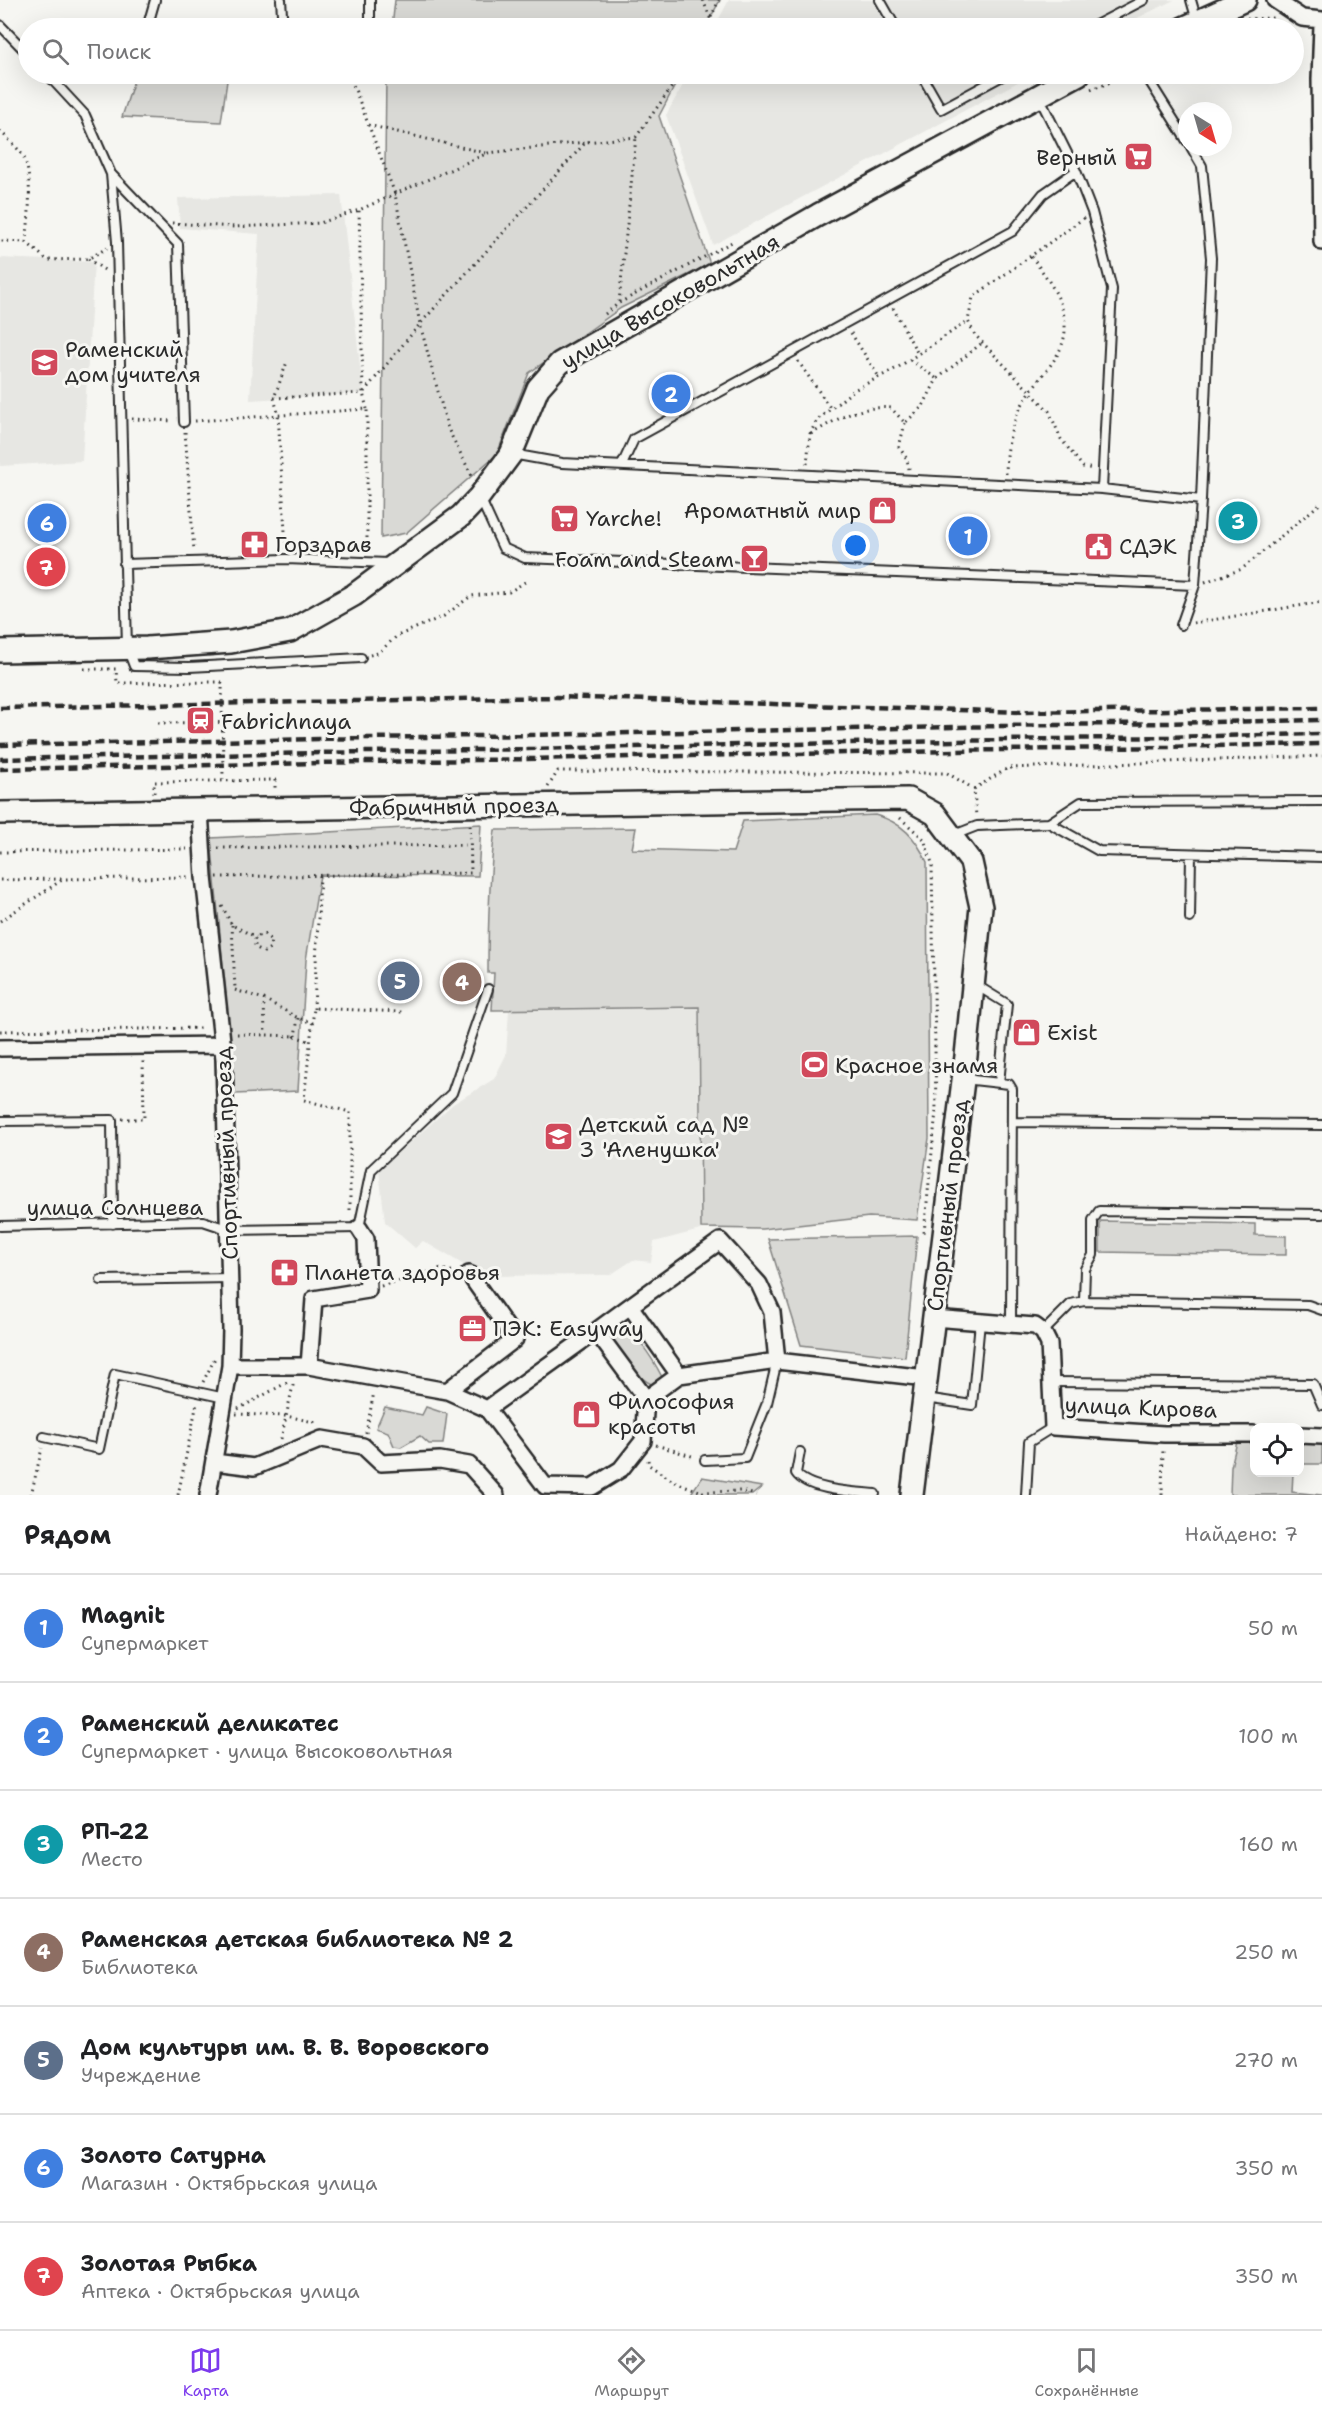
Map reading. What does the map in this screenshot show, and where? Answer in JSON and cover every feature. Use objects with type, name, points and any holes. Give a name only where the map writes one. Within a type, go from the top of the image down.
[{"type":"main road","points":[[1205,18],[1245,0]]},
{"type":"main road","name":"улица Высоковольтная","points":[[0,651],[84,651],[231,642],[290,631],[354,595],[461,516],[479,497],[511,454],[538,388],[560,363],[818,215],[1038,96],[1075,84]]},
{"type":"main road","name":"Фабричный проезд","points":[[0,813],[535,805],[904,808]]},
{"type":"main road","name":"Спортивный проезд","points":[[904,808],[935,814],[971,862],[981,907],[963,1078],[912,1495]]},
{"type":"street","points":[[1275,0],[1302,18]]},
{"type":"street","points":[[1304,18],[1322,20]]},
{"type":"street","points":[[1322,25],[1320,79],[1322,242]]},
{"type":"street","name":"Спортивный проезд","points":[[200,810],[204,877],[226,1036],[231,1278],[229,1401],[208,1495]]},
{"type":"street","points":[[0,1048],[143,1053],[226,1036]]},
{"type":"street","points":[[300,1370],[314,1299],[368,1290],[366,1239],[359,1227]]},
{"type":"street","points":[[487,1409],[720,1241],[759,1284],[772,1312],[777,1361]]},
{"type":"street","points":[[447,1391],[515,1339],[469,1274]]},
{"type":"street","points":[[630,1306],[679,1376]]},
{"type":"street","points":[[933,1318],[1035,1326],[1044,1332]]},
{"type":"street","points":[[230,1366],[377,1378],[447,1391],[487,1409],[545,1486],[560,1491],[592,1487],[621,1469],[642,1440],[646,1399],[596,1331]]},
{"type":"street","name":"улица Кирова","points":[[1044,1332],[1049,1344],[1053,1427],[1164,1434],[1250,1434]]},
{"type":"street","points":[[646,1399],[679,1376],[777,1361],[925,1388]]},
{"type":"street","points":[[1304,1435],[1322,1436]]},
{"type":"street","points":[[214,1462],[254,1467],[321,1439],[364,1446],[381,1463],[440,1460],[469,1465],[496,1495]]},
{"type":"lane","points":[[150,18],[155,0]]},
{"type":"lane","points":[[281,0],[282,18]]},
{"type":"lane","points":[[370,0],[370,18]]},
{"type":"lane","points":[[880,0],[890,18]]},
{"type":"lane","points":[[1109,18],[1144,0]]},
{"type":"lane","points":[[1190,18],[1191,0]]},
{"type":"lane","points":[[0,25],[18,44]]},
{"type":"lane","points":[[57,84],[85,115],[111,174],[117,242],[127,648],[134,666],[156,668],[361,658]]},
{"type":"lane","points":[[927,84],[941,109],[987,84]]},
{"type":"lane","points":[[1151,84],[1178,127]]},
{"type":"lane","points":[[1038,96],[1076,171],[1092,212],[1112,289],[1102,489]]},
{"type":"lane","points":[[1181,625],[1195,585],[1201,500],[1211,258],[1202,166],[1196,156]]},
{"type":"lane","points":[[622,465],[634,439],[1013,231],[1043,194],[1076,171]]},
{"type":"lane","points":[[111,174],[178,244],[184,422]]},
{"type":"lane","points":[[511,454],[562,463],[1102,489],[1201,500]]},
{"type":"lane","points":[[479,497],[503,548],[525,558],[1195,585]]},
{"type":"lane","points":[[124,564],[286,559],[367,565],[399,563]]},
{"type":"lane","points":[[952,836],[977,826],[1049,823],[1081,802],[1322,801]]},
{"type":"lane","points":[[1049,823],[1099,851],[1322,857]]},
{"type":"lane","points":[[1190,918],[1191,854]]},
{"type":"lane","points":[[973,983],[1007,1004],[999,1083]]},
{"type":"lane","points":[[359,1227],[371,1170],[452,1093],[488,988]]},
{"type":"lane","points":[[963,1078],[1012,1086],[1011,1324]]},
{"type":"lane","points":[[0,1121],[112,1120],[113,1224]]},
{"type":"lane","points":[[1012,1122],[1322,1125]]},
{"type":"lane","points":[[1084,1301],[1085,1269],[1093,1256],[1093,1220],[1099,1211],[1322,1214]]},
{"type":"lane","name":"улица Солнцева","points":[[0,1226],[203,1221],[230,1230],[359,1227]]},
{"type":"lane","points":[[101,1280],[231,1278]]},
{"type":"lane","points":[[1044,1332],[1071,1304],[1084,1301],[1308,1305],[1322,1310]]},
{"type":"lane","points":[[925,1388],[972,1405],[980,1322]]},
{"type":"lane","points":[[705,1460],[745,1458],[767,1403],[777,1361]]},
{"type":"lane","points":[[44,1437],[99,1449],[115,1374],[199,1392],[229,1401]]},
{"type":"lane","points":[[1051,1382],[1313,1384],[1322,1405]]},
{"type":"lane","points":[[1026,1495],[1029,1442],[1053,1427]]},
{"type":"lane","points":[[800,1452],[796,1473],[799,1478],[813,1485],[875,1494]]},
{"type":"path","points":[[703,0],[710,18]]},
{"type":"path","points":[[712,18],[718,0]]},
{"type":"path","points":[[353,84],[395,194],[420,324],[448,429],[474,481],[479,497]]},
{"type":"path","points":[[630,303],[619,303],[636,137],[674,84]]},
{"type":"path","points":[[368,125],[488,153]]},
{"type":"path","points":[[0,131],[23,156],[27,165],[26,242]]},
{"type":"path","points":[[159,222],[235,227],[320,223],[359,210],[488,153],[636,137]]},
{"type":"path","points":[[274,398],[363,393],[420,324],[586,142]]},
{"type":"path","points":[[359,210],[363,393],[367,409],[367,565]]},
{"type":"path","points":[[1092,212],[973,297],[968,321],[982,343],[1049,411],[1061,439],[1083,468],[1103,471]]},
{"type":"path","points":[[0,242],[26,242],[47,260],[88,259],[117,242]]},
{"type":"path","points":[[1005,485],[1006,443],[1015,418],[1030,391],[1052,365],[1065,330],[1055,290],[1031,256]]},
{"type":"path","points":[[88,259],[117,278]]},
{"type":"path","points":[[889,301],[918,354]]},
{"type":"path","points":[[806,476],[810,434],[817,420],[854,390],[910,360],[968,321]]},
{"type":"path","points":[[845,323],[858,348],[879,377]]},
{"type":"path","points":[[911,481],[907,459],[898,447],[905,423],[923,406],[938,379],[982,343]]},
{"type":"path","points":[[792,351],[831,409]]},
{"type":"path","points":[[910,360],[938,379]]},
{"type":"path","points":[[286,559],[278,413],[274,398],[287,362]]},
{"type":"path","points":[[810,434],[845,414],[876,407],[891,408],[905,423]]},
{"type":"path","points":[[121,418],[184,422],[278,413],[367,409]]},
{"type":"path","points":[[184,422],[194,562]]},
{"type":"path","points":[[1195,585],[1242,569],[1322,502]]},
{"type":"path","points":[[361,658],[378,653],[397,636],[444,616],[471,596],[508,592],[525,582]]},
{"type":"path","points":[[1181,625],[1322,602]]},
{"type":"path","points":[[84,651],[84,669],[116,669],[117,683],[222,682],[224,781]]},
{"type":"path","points":[[158,723],[279,722]]},
{"type":"path","points":[[974,789],[1008,768],[1322,756]]},
{"type":"path","points":[[535,805],[558,771],[947,773],[974,789]]},
{"type":"path","points":[[154,795],[154,782],[275,780]]},
{"type":"path","points":[[974,789],[977,826]]},
{"type":"path","points":[[904,808],[924,839],[932,863],[936,1111],[924,1238]]},
{"type":"path","points":[[0,880],[471,873],[470,816]]},
{"type":"path","points":[[0,852],[470,845]]},
{"type":"path","points":[[320,875],[312,1042],[304,1100],[350,1112],[350,1212],[359,1227]]},
{"type":"path","points":[[0,921],[63,879]]},
{"type":"path","points":[[217,902],[224,907],[232,925],[235,990]]},
{"type":"path","points":[[232,925],[256,937],[264,934],[271,940],[270,948],[264,952],[255,947],[256,937]]},
{"type":"path","points":[[235,990],[264,999],[298,1018],[313,1023]]},
{"type":"path","points":[[227,997],[235,990]]},
{"type":"path","points":[[264,999],[265,1035]]},
{"type":"path","points":[[314,1009],[402,1012]]},
{"type":"path","points":[[295,1036],[298,1018]]},
{"type":"path","points":[[0,1031],[295,1036],[312,1042]]},
{"type":"path","points":[[143,1053],[154,1060]]},
{"type":"path","points":[[131,1061],[143,1053]]},
{"type":"path","points":[[112,1120],[144,1119],[143,1053]]},
{"type":"path","points":[[368,1290],[439,1269],[469,1274]]},
{"type":"path","points":[[231,1413],[300,1370]]},
{"type":"path","points":[[276,1459],[300,1370]]},
{"type":"path","points":[[364,1446],[377,1378]]},
{"type":"path","points":[[178,1495],[199,1392]]},
{"type":"path","points":[[229,1401],[231,1413]]},
{"type":"path","points":[[231,1413],[286,1416],[314,1422],[321,1439]]},
{"type":"path","points":[[1162,1495],[1164,1434]]},
{"type":"path","points":[[32,1495],[44,1437]]},
{"type":"path","points":[[642,1440],[705,1460]]},
{"type":"path","points":[[642,1440],[649,1465],[673,1481],[702,1492],[741,1491],[755,1492],[756,1495]]},
{"type":"path","points":[[697,1495],[702,1492]]},
{"type":"shaded area","points":[[395,0],[720,0],[710,18],[393,18]]},
{"type":"shaded area","points":[[729,0],[1174,0],[1137,18],[719,18]]},
{"type":"shaded area","points":[[133,84],[227,84],[221,122],[122,117]]},
{"type":"shaded area","points":[[386,84],[676,84],[659,116],[710,264],[621,308],[529,373],[497,454],[406,533],[381,538]]},
{"type":"shaded area","points":[[683,84],[1014,84],[713,245],[666,115]]},
{"type":"shaded area","points":[[341,195],[363,393],[250,400],[259,234],[180,228],[178,198]]},
{"type":"shaded area","name":"Раменский дом учителя","points":[[0,258],[94,262],[82,461],[0,466]]},
{"type":"shaded area","name":"Красное знамя","points":[[875,815],[893,822],[907,832],[927,862],[929,1138],[917,1220],[869,1217],[762,1229],[701,1228],[699,1007],[492,1010],[494,973],[488,973],[488,937],[495,830],[636,828],[632,849],[733,852],[743,821]]},
{"type":"shaded area","points":[[481,824],[478,876],[320,875],[306,960],[298,1091],[235,1094],[211,838]]},
{"type":"shaded area","name":"Детский сад № 3 'Аленушка'","points":[[698,1008],[700,1230],[654,1242],[651,1262],[633,1260],[610,1275],[483,1276],[423,1241],[415,1248],[385,1222],[379,1170],[453,1104],[494,1079],[506,1055],[509,1010]]},
{"type":"shaded area","points":[[1100,1221],[1255,1224],[1255,1235],[1286,1236],[1286,1255],[1100,1252]]},
{"type":"shaded area","points":[[917,1236],[905,1357],[801,1345],[768,1239]]},
{"type":"shaded area","points":[[617,1321],[637,1339],[653,1361],[662,1377],[655,1386],[640,1376],[620,1354],[608,1328]]},
{"type":"shaded area","points":[[385,1407],[422,1415],[426,1407],[447,1414],[443,1444],[429,1444],[420,1436],[401,1447],[394,1446],[388,1432],[376,1428]]},
{"type":"shaded area","points":[[1239,1433],[1250,1434],[1250,1477],[1293,1477],[1292,1492],[1322,1495],[1230,1495],[1231,1467]]},
{"type":"shaded area","points":[[1304,1435],[1322,1436],[1322,1464],[1304,1464]]},
{"type":"shaded area","points":[[702,1477],[762,1487],[752,1495],[690,1495]]},
{"type":"railway","points":[[0,708],[556,697],[1023,712],[1322,708]]},
{"type":"railway","points":[[0,745],[1322,720]]},
{"type":"railway","points":[[0,759],[1322,734]]},
{"type":"railway","points":[[0,769],[1322,744]]},
{"type":"place","name":"Верный","points":[[1138,157]]},
{"type":"place","name":"Раменский дом учителя","points":[[44,362]]},
{"type":"place","name":"Раменский деликатес","points":[[671,394]]},
{"type":"place","name":"Ароматный мир","points":[[882,510]]},
{"type":"place","name":"Yarche!","points":[[565,518]]},
{"type":"place","name":"РП-22","points":[[1238,521]]},
{"type":"place","name":"Золото Сатурна","points":[[47,523]]},
{"type":"place","name":"Magnit","points":[[968,536]]},
{"type":"place","name":"Горздрав","points":[[254,544]]},
{"type":"place","name":"СДЭК","points":[[1098,546]]},
{"type":"place","name":"Foam and Steam","points":[[755,559]]},
{"type":"place","name":"Золотая Рыбка","points":[[46,567]]},
{"type":"place","name":"Fabrichnaya","points":[[200,721]]},
{"type":"place","name":"Дом культуры им. В. В. Воровского","points":[[400,981]]},
{"type":"place","name":"Раменская детская библиотека № 2","points":[[462,982]]},
{"type":"place","name":"Exist","points":[[1026,1032]]},
{"type":"place","name":"Красное знамя","points":[[814,1065]]},
{"type":"place","name":"Детский сад № 3 'Аленушка'","points":[[558,1137]]},
{"type":"place","name":"Планета здоровья","points":[[284,1272]]},
{"type":"place","name":"ПЭК: Easyway","points":[[472,1328]]},
{"type":"place","name":"Философия красоты","points":[[587,1414]]}]
